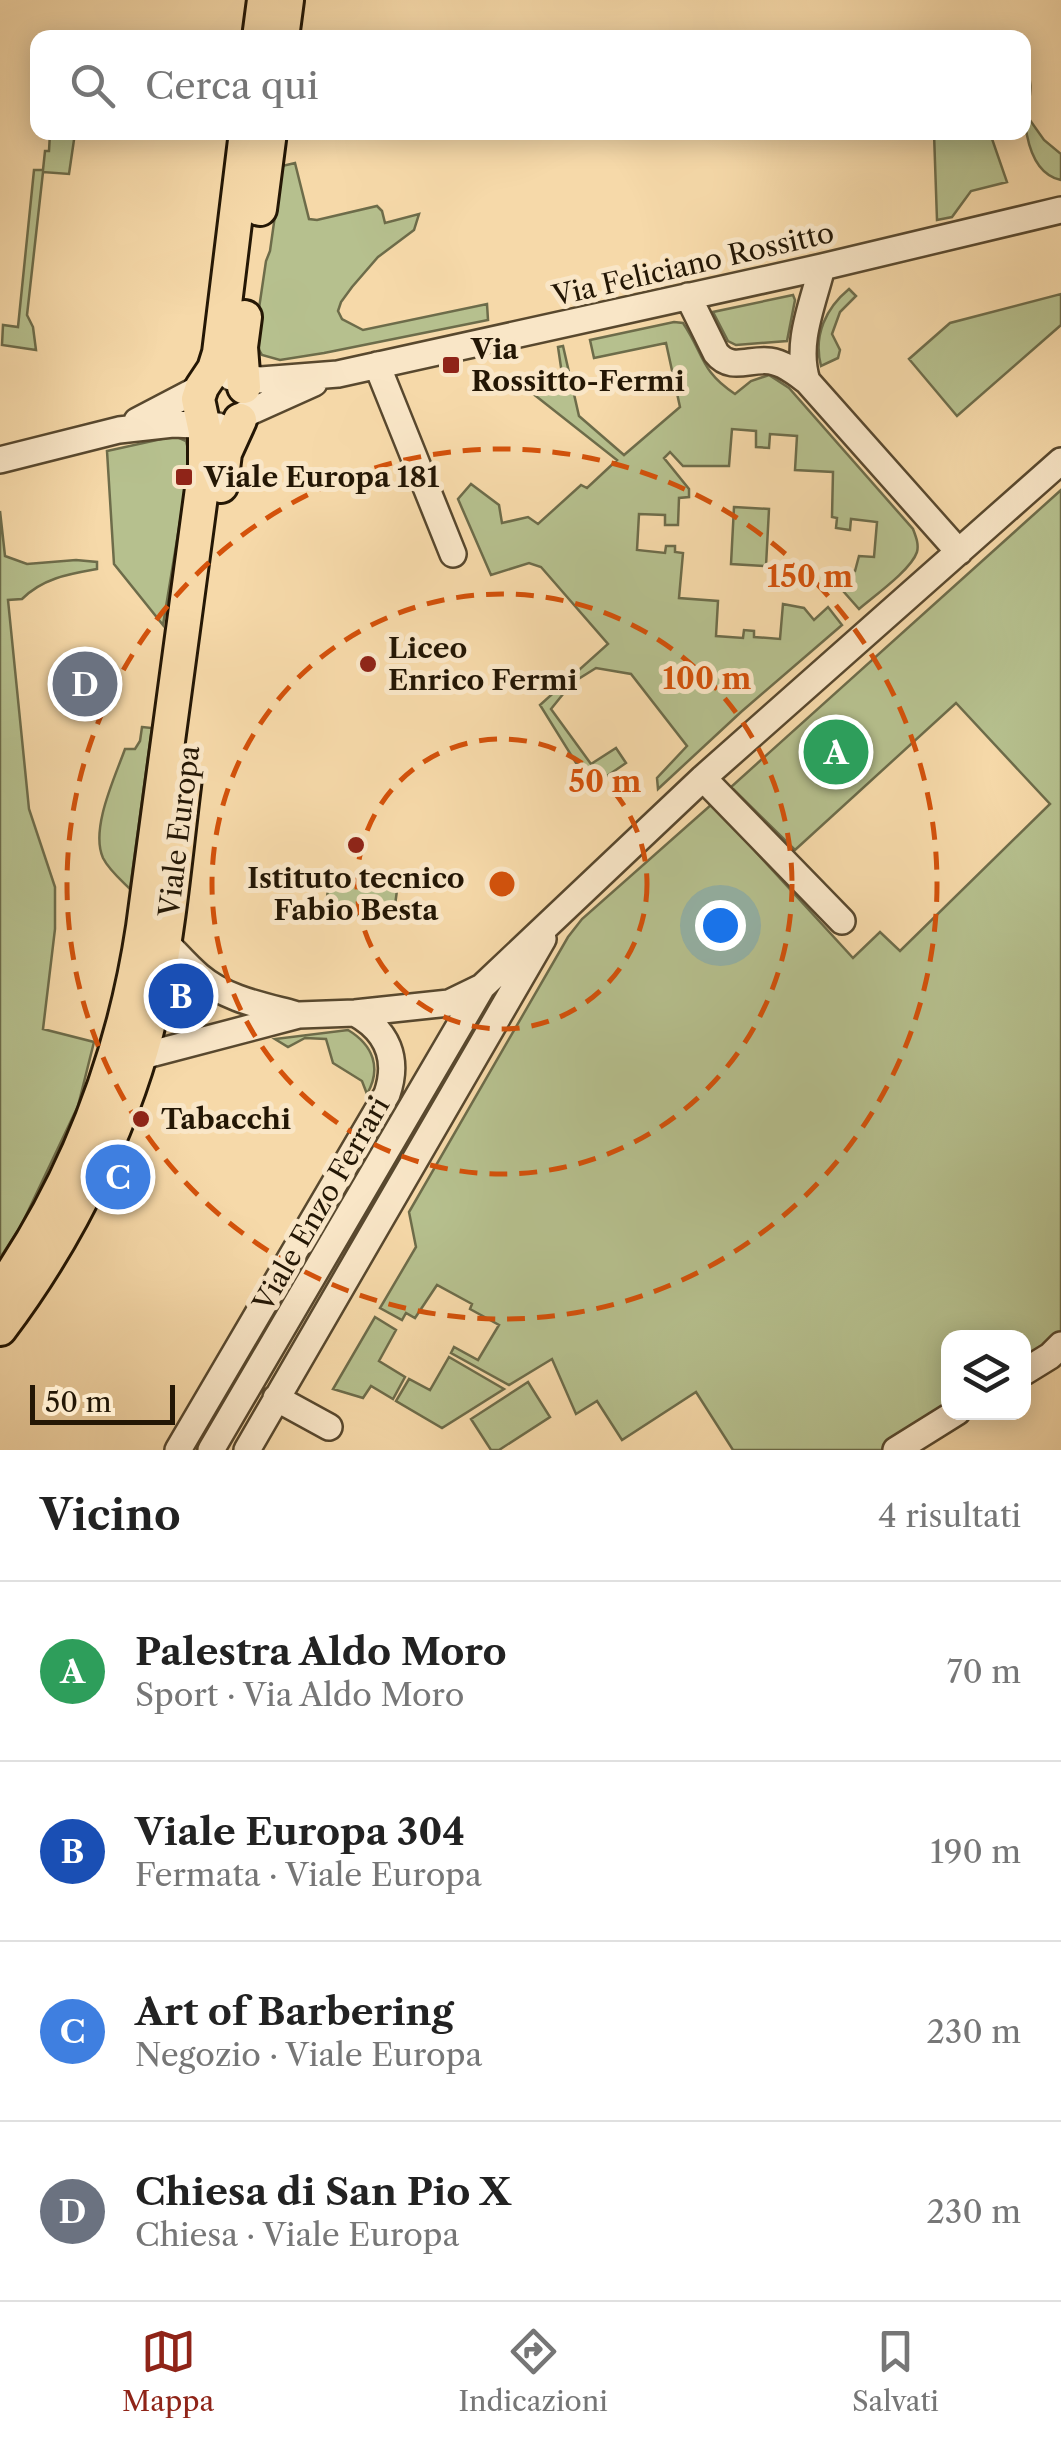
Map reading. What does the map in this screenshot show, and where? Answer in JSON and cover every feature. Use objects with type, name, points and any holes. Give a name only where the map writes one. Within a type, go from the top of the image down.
[{"type":"main road","points":[[260,30],[264,0]]},
{"type":"main road","points":[[283,30],[288,0]]},
{"type":"main road","name":"Viale Europa","points":[[0,1291],[57,1199],[156,994],[152,949],[225,454],[219,354],[245,140]]},
{"type":"main road","name":"Viale Europa","points":[[223,400],[241,347],[269,140]]},
{"type":"main road","name":"Viale Europa","points":[[0,1330],[44,1270],[101,1156],[130,1048]]},
{"type":"street","name":"Via Feliciano Rossitto","points":[[338,374],[1061,210]]},
{"type":"street","points":[[806,381],[802,347],[822,267]]},
{"type":"street","points":[[688,296],[722,361],[732,364],[787,358],[802,347]]},
{"type":"street","points":[[768,360],[806,381],[959,552]]},
{"type":"street","points":[[377,365],[453,554]]},
{"type":"street","points":[[120,430],[173,424],[261,380],[338,374]]},
{"type":"street","points":[[0,460],[223,400],[338,374]]},
{"type":"street","points":[[130,1048],[298,1015],[449,1003],[482,987],[704,778],[1061,461]]},
{"type":"street","points":[[704,778],[842,921]]},
{"type":"street","points":[[248,1450],[556,915]]},
{"type":"street","points":[[152,949],[225,993],[298,1015]]},
{"type":"street","name":"Viale Enzo Ferrari","points":[[212,1450],[482,987]]},
{"type":"street","points":[[178,1450],[386,1094],[392,1078],[388,1046],[367,1019],[356,1013]]},
{"type":"street","points":[[1031,1368],[1061,1345]]},
{"type":"street","points":[[276,1398],[329,1427]]},
{"type":"street","points":[[896,1450],[945,1420]]},
{"type":"green space","points":[[1031,122],[1061,154],[1061,180],[1047,174],[1031,149]]},
{"type":"green space","points":[[50,140],[74,140],[69,174],[43,172],[27,315],[36,350],[2,345],[3,325],[18,327],[34,170],[43,170],[45,151],[49,151]]},
{"type":"green space","points":[[934,140],[992,140],[1007,182],[971,191],[952,217],[937,220]]},
{"type":"green space","points":[[295,163],[309,219],[377,206],[385,223],[419,214],[414,230],[378,257],[341,302],[338,311],[342,319],[363,330],[487,304],[488,320],[280,360],[262,355],[254,342],[282,166]]},
{"type":"green space","points":[[849,289],[856,296],[840,312],[832,334],[840,350],[838,358],[821,366],[819,344],[823,323]]},
{"type":"green space","points":[[1061,294],[1061,325],[957,416],[909,359],[950,323]]},
{"type":"green space","points":[[793,295],[787,341],[736,345],[728,341],[713,312]]},
{"type":"green space","points":[[683,323],[709,370],[735,394],[751,381],[769,375],[789,388],[913,529],[917,552],[900,575],[859,609],[829,575],[833,571],[855,571],[859,556],[874,557],[877,522],[851,519],[850,530],[836,528],[837,518],[832,517],[833,472],[795,470],[797,436],[770,434],[769,448],[756,447],[756,431],[732,429],[729,466],[683,466],[670,452],[664,458],[689,489],[689,497],[679,498],[678,525],[665,525],[665,515],[639,514],[637,550],[665,553],[666,546],[675,546],[675,552],[683,553],[679,598],[718,601],[716,636],[743,638],[744,630],[754,631],[754,637],[780,639],[783,604],[804,608],[814,620],[828,607],[842,625],[658,789],[657,778],[687,746],[631,674],[596,668],[572,683],[551,709],[591,764],[616,748],[626,763],[591,787],[540,705],[608,644],[541,567],[529,563],[491,575],[458,499],[471,484],[499,505],[502,523],[528,517],[538,524],[581,485],[587,488],[617,460],[532,393],[542,379],[562,374],[558,347],[563,346],[579,416],[624,455],[680,407],[666,343],[594,358],[590,340]]},
{"type":"green space","points":[[175,436],[186,441],[188,449],[187,469],[181,469],[180,484],[186,485],[163,625],[114,564],[107,451]]},
{"type":"green space","points":[[1061,490],[1061,1337],[1031,1359],[1031,1330],[941,1330],[941,1414],[883,1450],[733,1450],[696,1392],[622,1440],[597,1401],[576,1414],[552,1359],[509,1385],[451,1353],[454,1347],[478,1360],[499,1325],[470,1309],[472,1304],[437,1285],[415,1318],[406,1313],[402,1320],[380,1308],[416,1247],[409,1212],[568,937],[582,919],[712,804],[853,958],[880,932],[900,951],[1050,804],[956,703],[795,850],[731,787]]},
{"type":"green space","points":[[734,507],[769,509],[766,566],[731,564]]},
{"type":"green space","points":[[0,511],[5,556],[27,564],[97,562],[97,569],[57,578],[22,599],[8,600],[29,809],[55,887],[55,929],[43,1029],[94,1042],[78,1106],[21,1226],[0,1258]]},
{"type":"green space","points":[[142,727],[152,728],[130,889],[103,858],[100,833],[105,803],[125,749],[135,749]]},
{"type":"green space","points":[[330,875],[398,883],[393,920],[325,912]]},
{"type":"green space","points":[[348,1030],[364,1043],[372,1058],[374,1075],[367,1094],[362,1081],[333,1063],[326,1039],[305,1038],[288,1047],[275,1039]]},
{"type":"green space","points":[[375,1317],[396,1330],[379,1361],[405,1377],[393,1399],[371,1386],[363,1398],[333,1389]]},
{"type":"green space","points":[[449,1357],[504,1389],[442,1428],[396,1401],[409,1379],[430,1390]]},
{"type":"green space","points":[[528,1382],[550,1417],[499,1450],[491,1450],[471,1419]]},
{"type":"place","name":"Via Rossitto-Fermi","points":[[451,365]]},
{"type":"place","name":"Viale Europa 181","points":[[184,477]]},
{"type":"place","name":"Liceo Enrico Fermi","points":[[368,664]]},
{"type":"place","name":"Chiesa di San Pio X","points":[[85,684]]},
{"type":"place","name":"Palestra Aldo Moro","points":[[836,752]]},
{"type":"place","name":"Istituto tecnico Fabio Besta","points":[[356,845]]},
{"type":"place","name":"Viale Europa 304","points":[[181,996]]},
{"type":"place","name":"Tabacchi","points":[[141,1119]]},
{"type":"place","name":"Art of Barbering","points":[[118,1177]]}]
